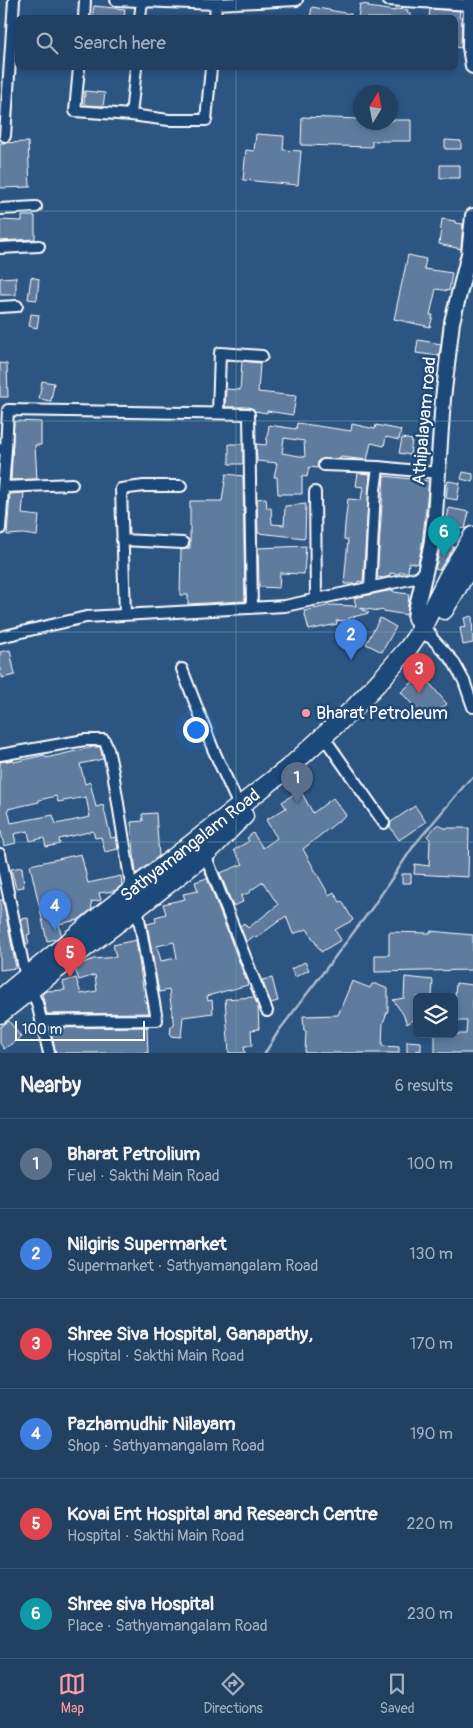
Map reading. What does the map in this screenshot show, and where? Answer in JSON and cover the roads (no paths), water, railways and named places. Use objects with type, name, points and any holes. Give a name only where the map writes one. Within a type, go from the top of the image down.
[{"type":"highway","name":"Sathyamangalam Road","points":[[134,899],[239,806],[292,765],[354,708],[425,632],[449,575],[473,536]]},
{"type":"highway","points":[[0,999],[28,983],[134,899],[206,854],[229,829],[291,777],[365,709],[414,656],[425,632],[473,561]]},
{"type":"highway","points":[[0,1014],[28,983]]},
{"type":"street","points":[[5,136],[14,0]]},
{"type":"street","points":[[84,15],[85,0]]},
{"type":"street","points":[[116,0],[216,4],[297,0]]},
{"type":"street","points":[[388,0],[471,3],[470,47],[473,66]]},
{"type":"street","points":[[140,15],[141,1]]},
{"type":"street","points":[[215,15],[216,4]]},
{"type":"street","points":[[79,70],[75,111],[169,120],[206,120],[211,70]]},
{"type":"street","points":[[131,115],[136,70]]},
{"type":"street","points":[[0,209],[36,207]]},
{"type":"street","name":"Athipalayam road","points":[[425,632],[415,619],[431,547],[435,515],[443,399],[452,322],[469,254],[473,216]]},
{"type":"street","points":[[0,248],[39,246]]},
{"type":"street","points":[[0,306],[18,306]]},
{"type":"street","points":[[218,413],[220,353],[262,356]]},
{"type":"street","points":[[0,529],[4,487],[3,449],[8,410],[249,414],[252,608]]},
{"type":"street","points":[[324,465],[437,473]]},
{"type":"street","points":[[370,588],[375,490],[378,468]]},
{"type":"street","points":[[4,487],[72,484]]},
{"type":"street","points":[[125,614],[121,489],[144,486],[181,486]]},
{"type":"street","points":[[315,492],[316,598]]},
{"type":"street","points":[[122,540],[183,543]]},
{"type":"street","points":[[0,637],[86,617],[285,606],[424,576]]},
{"type":"street","points":[[425,632],[453,661],[464,681],[473,707]]},
{"type":"street","points":[[182,669],[213,750],[239,806]]},
{"type":"street","points":[[0,755],[85,740],[104,740],[113,772],[134,899],[157,1020],[41,1021]]},
{"type":"street","points":[[328,743],[384,822]]},
{"type":"street","points":[[0,854],[28,983],[37,1003],[49,1053]]},
{"type":"street","points":[[206,854],[267,1010]]},
{"type":"waterway","points":[[265,1053],[278,1032],[372,908],[415,844],[469,780],[473,778]]},
{"type":"place","name":"Shree siva Hospital","points":[[444,557]]},
{"type":"place","name":"Nilgiris Supermarket","points":[[351,660]]},
{"type":"place","name":"Shree Siva Hospital, Ganapathy,","points":[[419,694]]},
{"type":"place","name":"Bharat Petroleum","points":[[306,713]]},
{"type":"place","name":"Bharat Petrolium","points":[[297,803]]},
{"type":"place","name":"Pazhamudhir Nilayam","points":[[55,931]]},
{"type":"place","name":"Kovai Ent Hospital and Research Centre","points":[[70,978]]}]
